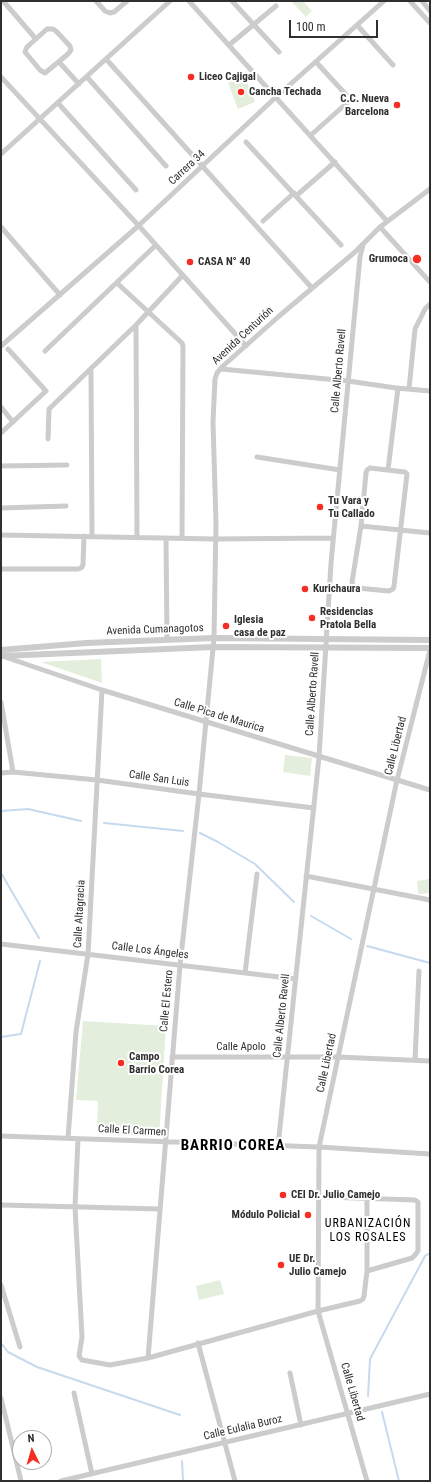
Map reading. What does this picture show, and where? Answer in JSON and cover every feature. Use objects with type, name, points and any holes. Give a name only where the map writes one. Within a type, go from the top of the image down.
[{"type":"street","points":[[96,1],[105,11],[110,13],[114,12],[127,1]]},
{"type":"street","points":[[1,154],[170,1]]},
{"type":"street","points":[[189,1],[387,221]]},
{"type":"street","points":[[232,1],[279,52]]},
{"type":"street","name":"Carrera 34","points":[[1,346],[139,226],[276,97],[384,1]]},
{"type":"street","points":[[410,1],[430,23]]},
{"type":"street","points":[[422,1],[430,10]]},
{"type":"street","points":[[3,3],[36,39]]},
{"type":"street","points":[[229,45],[276,6]]},
{"type":"street","points":[[357,25],[394,65]]},
{"type":"street","points":[[48,29],[56,30],[71,48],[69,53],[59,62],[47,73],[40,70],[25,54],[27,47],[48,29]]},
{"type":"street","points":[[106,59],[312,288]]},
{"type":"street","points":[[59,62],[79,84]]},
{"type":"street","points":[[310,135],[350,99],[316,62]]},
{"type":"street","points":[[1,77],[139,226],[246,346]]},
{"type":"street","points":[[87,77],[166,166]]},
{"type":"street","points":[[58,103],[136,190]]},
{"type":"street","points":[[246,142],[341,245]]},
{"type":"street","points":[[263,221],[335,162]]},
{"type":"street","points":[[428,190],[430,197]]},
{"type":"street","name":"Avenida Centurión","points":[[213,647],[215,539],[214,396],[217,373],[363,244],[380,227],[428,190]]},
{"type":"street","points":[[1,227],[60,295]]},
{"type":"street","points":[[380,227],[430,282]]},
{"type":"street","points":[[1,236],[6,232]]},
{"type":"street","name":"Calle Alberto Ravell","points":[[278,1146],[319,757],[333,538],[360,257],[363,244]]},
{"type":"street","points":[[45,351],[156,245]]},
{"type":"street","points":[[48,439],[49,409],[136,325],[183,275]]},
{"type":"street","points":[[117,282],[182,343],[183,346],[182,538]]},
{"type":"street","points":[[409,389],[415,329],[425,309],[430,304]]},
{"type":"street","points":[[136,325],[137,537]]},
{"type":"street","points":[[1,433],[46,391],[8,349]]},
{"type":"street","points":[[221,369],[348,381],[430,391]]},
{"type":"street","points":[[91,370],[92,536]]},
{"type":"street","points":[[388,470],[398,388]]},
{"type":"street","points":[[1,407],[13,422]]},
{"type":"street","points":[[257,457],[340,470]]},
{"type":"street","points":[[1,466],[67,465]]},
{"type":"street","points":[[370,468],[388,470],[405,472],[407,474],[393,590],[389,591],[357,588],[353,586],[352,582],[361,526],[367,470],[370,468]]},
{"type":"street","points":[[1,508],[66,506]]},
{"type":"street","points":[[361,526],[430,533]]},
{"type":"street","points":[[1,535],[215,539],[333,538]]},
{"type":"street","points":[[1,569],[81,568],[83,565],[84,536]]},
{"type":"street","points":[[166,538],[167,639]]},
{"type":"street","name":"Avenida Cumanagotos","points":[[1,650],[167,639],[430,640]]},
{"type":"street","name":"Avenida Cumanagotos","points":[[2,656],[213,647],[430,649]]},
{"type":"street","name":"Calle El Estero","points":[[148,1358],[180,965],[199,794],[213,647]]},
{"type":"street","name":"Calle Libertad","points":[[367,1481],[318,1311],[319,1147],[397,780],[430,649]]},
{"type":"street","name":"Calle Pica de Maurica","points":[[2,656],[102,690],[430,790]]},
{"type":"street","name":"Calle Altagracia","points":[[68,1138],[76,1032],[88,954],[102,690]]},
{"type":"street","points":[[1,702],[13,772]]},
{"type":"street","name":"Calle San Luis","points":[[1,773],[13,772],[98,780],[314,808]]},
{"type":"street","points":[[245,973],[257,874]]},
{"type":"street","points":[[306,876],[430,900]]},
{"type":"street","name":"Calle Los Ángeles","points":[[1,944],[296,979]]},
{"type":"street","points":[[415,1060],[419,971]]},
{"type":"street","name":"Calle Apolo","points":[[172,1057],[288,1057],[430,1061]]},
{"type":"street","name":"Calle El Carmen","points":[[1,1136],[166,1143],[319,1147],[430,1154]]},
{"type":"street","points":[[78,1139],[75,1207],[82,1337],[79,1356],[82,1360],[110,1365],[148,1358],[198,1343],[360,1301],[363,1299],[367,1271],[367,1198]]},
{"type":"street","points":[[325,1197],[415,1200],[418,1202],[418,1251],[412,1258],[367,1271]]},
{"type":"street","points":[[1,1205],[160,1209]]},
{"type":"street","points":[[1,1285],[20,1347]]},
{"type":"street","points":[[198,1343],[235,1481]]},
{"type":"street","points":[[290,1373],[301,1425]]},
{"type":"street","points":[[74,1393],[92,1474]]},
{"type":"street","name":"Calle Eulalia Buroz","points":[[61,1481],[430,1394]]},
{"type":"street","points":[[1,1398],[21,1481]]},
{"type":"green space","points":[[291,1],[303,1],[312,11],[306,17]]},
{"type":"green space","name":"Cancha Techada","points":[[245,76],[255,102],[238,109],[228,83]]},
{"type":"green space","points":[[101,659],[102,683],[41,662]]},
{"type":"green space","points":[[285,755],[312,758],[310,776],[283,772]]},
{"type":"green space","points":[[430,879],[430,893],[418,894],[417,881]]},
{"type":"green space","name":"Campo Barrio Corea","points":[[83,1021],[166,1026],[159,1137],[97,1133],[98,1101],[76,1100]]},
{"type":"green space","points":[[220,1280],[224,1294],[199,1300],[196,1286]]},
{"type":"waterway","points":[[1,811],[28,809],[81,821]]},
{"type":"waterway","points":[[104,823],[183,831]]},
{"type":"waterway","points":[[200,833],[255,864],[294,902]]},
{"type":"waterway","points":[[1,873],[39,938]]},
{"type":"waterway","points":[[311,916],[351,939]]},
{"type":"waterway","points":[[367,946],[430,963]]},
{"type":"waterway","points":[[1,1037],[21,1034],[40,961]]},
{"type":"waterway","points":[[368,1396],[370,1359],[425,1256],[430,1253]]},
{"type":"waterway","points":[[1,1343],[8,1352],[37,1367],[180,1415]]},
{"type":"waterway","points":[[382,1412],[399,1481]]},
{"type":"waterway","points":[[182,1461],[183,1481]]},
{"type":"place","name":"Liceo Cajigal","points":[[191,77]]},
{"type":"place","name":"Cancha Techada","points":[[241,92]]},
{"type":"place","name":"C.C. Nueva Barcelona","points":[[397,105]]},
{"type":"place","name":"Grumoca","points":[[417,259]]},
{"type":"place","name":"CASA N° 40","points":[[190,262]]},
{"type":"place","name":"Tu Vara y Tu Callado","points":[[320,507]]},
{"type":"place","name":"Kurichaura","points":[[305,589]]},
{"type":"place","name":"Residencias Pratola Bella","points":[[312,618]]},
{"type":"place","name":"Iglesia casa de paz","points":[[226,626]]},
{"type":"place","name":"Campo Barrio Corea","points":[[121,1063]]},
{"type":"place","name":"CEI Dr. Julio Camejo","points":[[283,1195]]},
{"type":"place","name":"Módulo Policial","points":[[308,1215]]},
{"type":"place","name":"UE Dr. Julio Camejo","points":[[281,1265]]},
{"type":"district","name":"BARRIO COREA","points":[[233,1146]]},
{"type":"district","name":"URBANIZACIÓN LOS ROSALES","points":[[368,1231]]}]
